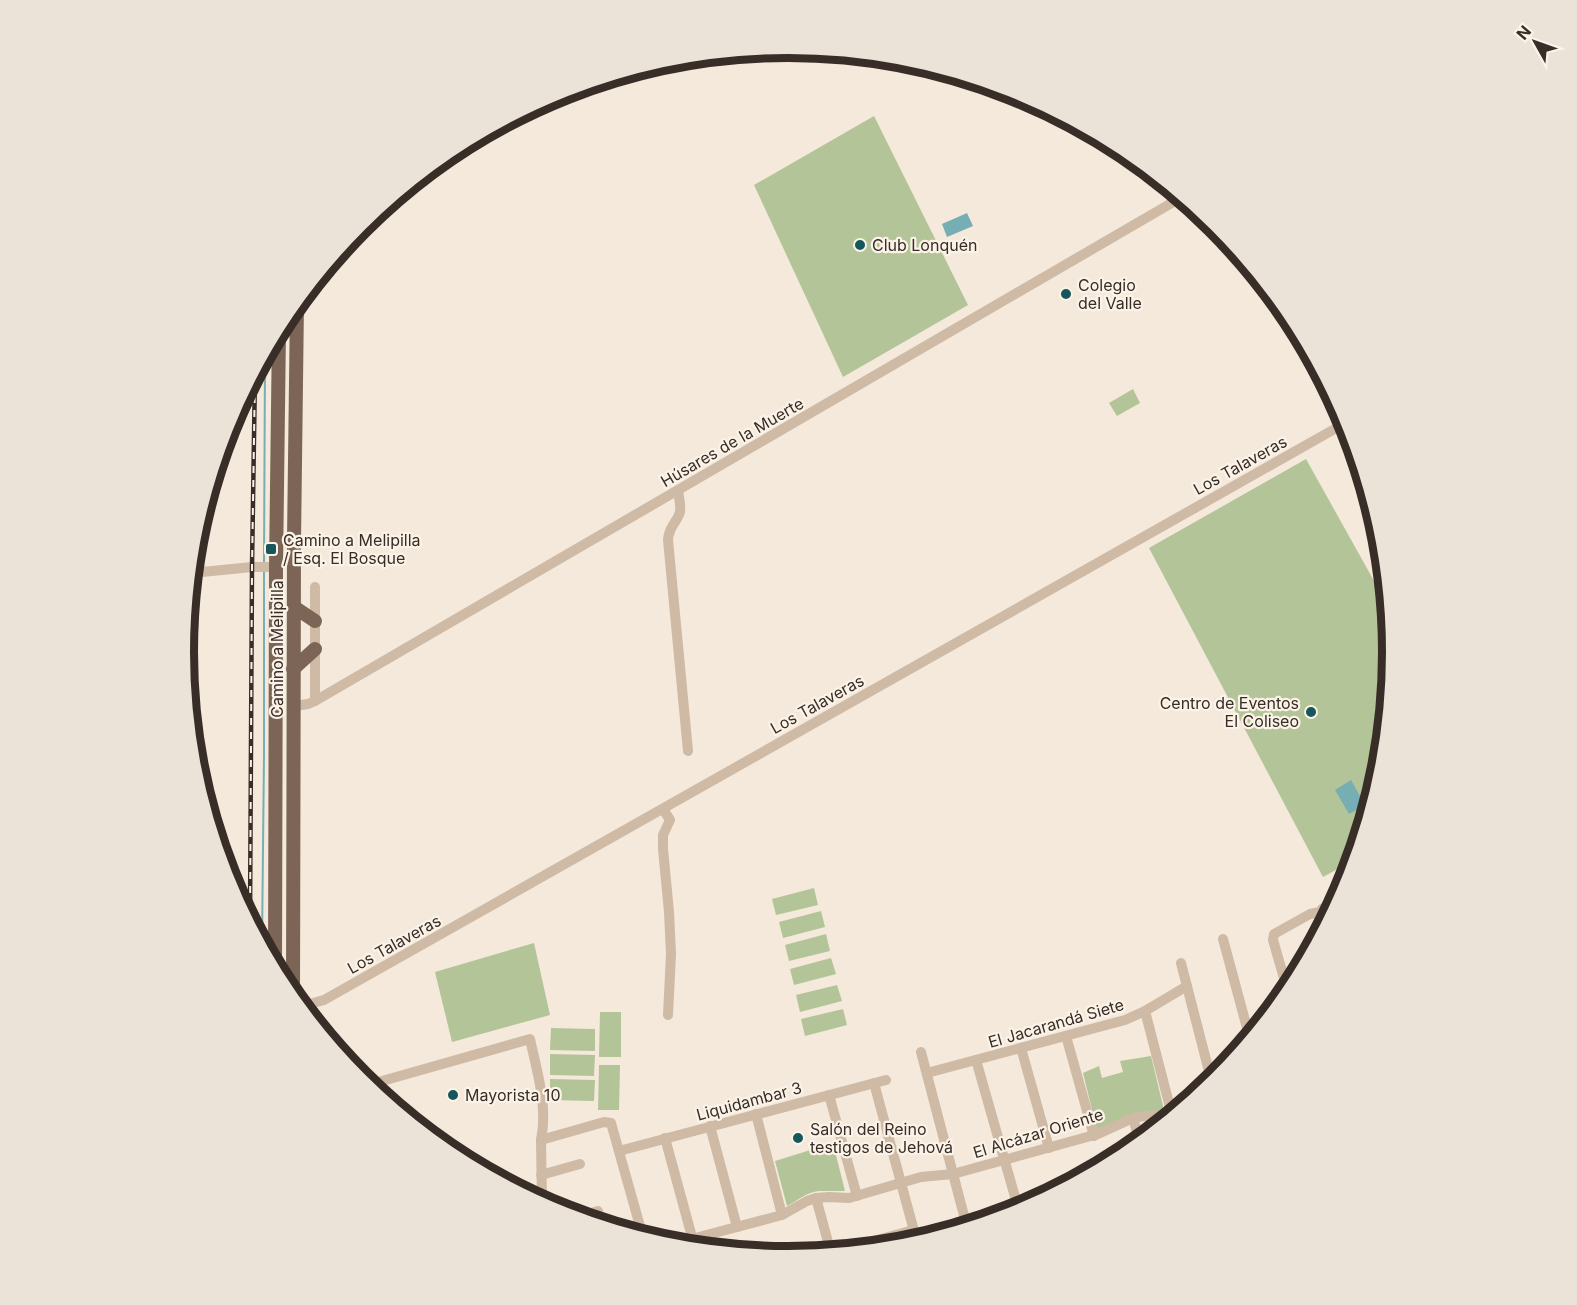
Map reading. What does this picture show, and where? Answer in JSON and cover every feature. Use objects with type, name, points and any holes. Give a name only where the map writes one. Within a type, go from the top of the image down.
[{"type":"main road","name":"Camino a Melipilla","points":[[293,980],[293,669],[297,319]]},
{"type":"main road","name":"Camino a Melipilla","points":[[275,950],[267,567],[278,349]]},
{"type":"main road","points":[[294,607],[315,621]]},
{"type":"main road","points":[[293,669],[315,649]]},
{"type":"street","name":"Húsares de la Muerte","points":[[294,706],[315,701],[1174,201]]},
{"type":"street","name":"Los Talaveras","points":[[310,1004],[324,1000],[1338,427]]},
{"type":"street","points":[[678,491],[680,510],[678,517],[668,530],[668,540],[688,751]]},
{"type":"street","points":[[200,572],[267,567]]},
{"type":"street","points":[[315,587],[315,701]]},
{"type":"street","points":[[663,809],[670,820],[663,835],[671,943],[668,1015]]},
{"type":"street","points":[[1285,979],[1273,936],[1276,932],[1310,914],[1320,912],[1324,908]]},
{"type":"street","points":[[1319,918],[1320,912]]},
{"type":"street","points":[[1223,939],[1247,1029]]},
{"type":"street","points":[[1180,963],[1209,1073]]},
{"type":"street","name":"El Jacarandá Siete","points":[[927,1074],[1131,1018],[1186,986]]},
{"type":"street","points":[[1145,1011],[1171,1107]]},
{"type":"street","points":[[1066,1036],[1094,1136]]},
{"type":"street","points":[[378,1082],[530,1039],[542,1095],[542,1192]]},
{"type":"street","points":[[1021,1048],[1049,1148]]},
{"type":"street","points":[[921,1052],[965,1219]]},
{"type":"street","points":[[976,1060],[1017,1201]]},
{"type":"street","name":"Liquidambar 3","points":[[619,1151],[886,1080]]},
{"type":"street","points":[[874,1083],[914,1230],[884,1238]]},
{"type":"street","points":[[829,1095],[857,1196]]},
{"type":"street","points":[[756,1114],[782,1215]]},
{"type":"street","name":"El Alcázar Oriente","points":[[703,1240],[737,1227],[782,1215],[816,1198],[857,1196],[927,1176],[953,1174],[1094,1136],[1134,1118],[1160,1115]]},
{"type":"street","points":[[1134,1118],[1138,1133]]},
{"type":"street","points":[[541,1140],[607,1122],[612,1125],[640,1227]]},
{"type":"street","points":[[710,1126],[737,1227]]},
{"type":"street","points":[[665,1138],[693,1238]]},
{"type":"street","points":[[541,1175],[580,1164]]},
{"type":"street","points":[[816,1198],[828,1245]]},
{"type":"street","points":[[592,1213],[598,1211]]},
{"type":"green space","name":"Club Lonquén","points":[[874,116],[968,305],[843,377],[754,185]]},
{"type":"green space","points":[[1133,389],[1140,403],[1117,416],[1109,403]]},
{"type":"green space","name":"Centro de Eventos El Coliseo","points":[[1306,459],[1378,589],[1381,614],[1381,691],[1377,730],[1362,806],[1342,867],[1323,877],[1149,548]]},
{"type":"green space","points":[[814,888],[818,905],[776,915],[772,899]]},
{"type":"green space","points":[[821,911],[825,927],[783,938],[779,922]]},
{"type":"green space","points":[[826,934],[830,951],[789,961],[785,945]]},
{"type":"green space","points":[[534,943],[550,1015],[452,1042],[435,972]]},
{"type":"green space","points":[[831,958],[836,974],[794,985],[790,969]]},
{"type":"green space","points":[[837,985],[842,1001],[800,1012],[796,995]]},
{"type":"green space","points":[[843,1009],[847,1025],[805,1036],[801,1019]]},
{"type":"green space","points":[[600,1012],[621,1012],[621,1057],[599,1057]]},
{"type":"green space","points":[[551,1028],[595,1029],[595,1051],[550,1050]]},
{"type":"green space","points":[[550,1054],[595,1055],[594,1076],[550,1075]]},
{"type":"green space","points":[[1151,1056],[1164,1110],[1097,1130],[1083,1073],[1099,1066],[1102,1078],[1123,1072],[1120,1061]]},
{"type":"green space","points":[[599,1065],[620,1065],[619,1110],[598,1110]]},
{"type":"green space","points":[[550,1079],[595,1080],[594,1101],[550,1100]]},
{"type":"green space","points":[[833,1143],[845,1191],[815,1192],[787,1206],[775,1161]]},
{"type":"water","points":[[967,213],[973,226],[947,237],[942,224]]},
{"type":"water","points":[[1351,780],[1363,802],[1362,807],[1349,814],[1335,790]]},
{"type":"waterway","points":[[264,563],[265,373]]},
{"type":"waterway","points":[[262,927],[264,572]]},
{"type":"railway","points":[[250,902],[255,393]]},
{"type":"place","name":"Club Lonquén","points":[[860,245]]},
{"type":"place","name":"Colegio del Valle","points":[[1066,294]]},
{"type":"place","name":"Camino a Melipilla / Esq. El Bosque","points":[[271,549]]},
{"type":"place","name":"Centro de Eventos El Coliseo","points":[[1311,712]]},
{"type":"place","name":"Mayorista 10","points":[[453,1095]]},
{"type":"place","name":"Salón del Reino testigos de Jehová","points":[[798,1138]]}]
